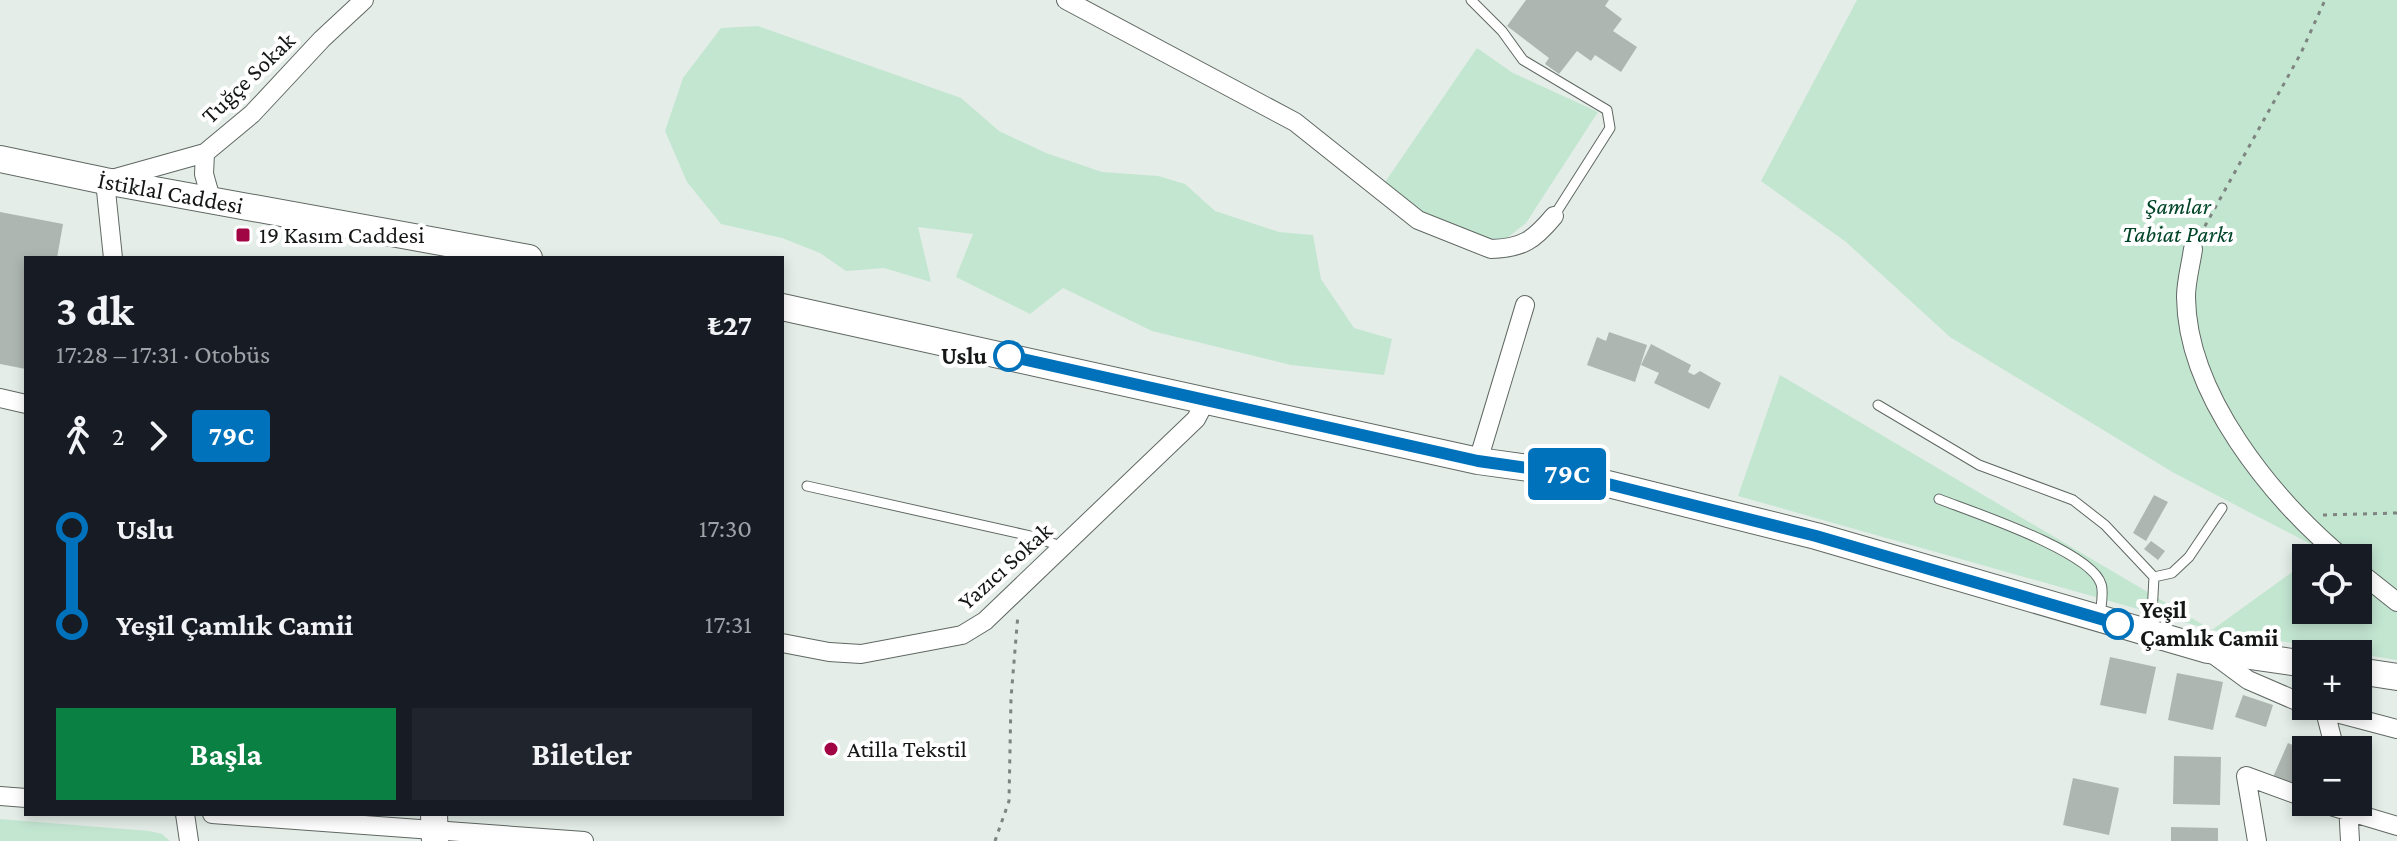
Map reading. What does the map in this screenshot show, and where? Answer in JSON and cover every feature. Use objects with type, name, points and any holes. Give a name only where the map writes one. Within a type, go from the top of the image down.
[{"type":"main road","name":"İstiklal Caddesi","points":[[0,159],[518,256]]},
{"type":"main road","points":[[784,307],[1478,461],[1564,473],[1816,536],[2208,650],[2292,662]]},
{"type":"main road","points":[[2372,673],[2397,677]]},
{"type":"street","name":"Tuğçe Sokak","points":[[105,181],[205,153],[252,114],[322,39],[364,0]]},
{"type":"street","points":[[1066,0],[1295,122],[1418,220],[1491,249],[1501,249],[1535,239],[1554,216]]},
{"type":"street","points":[[205,153],[204,174],[211,199]]},
{"type":"street","points":[[105,181],[113,256]]},
{"type":"street","points":[[2193,249],[2186,297],[2193,349],[2217,409],[2248,456],[2329,544]]},
{"type":"street","points":[[1478,461],[1525,305]]},
{"type":"street","points":[[0,398],[24,404]]},
{"type":"street","name":"Yazıcı Sokak","points":[[784,643],[861,654],[962,635],[985,621],[1196,419],[1206,400]]},
{"type":"street","points":[[2372,582],[2397,602]]},
{"type":"street","points":[[2208,650],[2248,680],[2292,698]]},
{"type":"street","points":[[2363,720],[2397,729]]},
{"type":"street","points":[[2257,841],[2246,776],[2292,793]]},
{"type":"street","points":[[0,796],[24,798]]},
{"type":"street","points":[[185,816],[189,841]]},
{"type":"street","points":[[242,816],[584,841]]},
{"type":"street","points":[[2348,816],[2350,841]]},
{"type":"street","points":[[2370,816],[2397,826]]},
{"type":"lane","points":[[1471,0],[1502,31],[1523,60],[1607,110],[1610,128],[1554,216]]},
{"type":"lane","points":[[1878,405],[1979,465],[2073,500],[2105,525],[2154,577],[2151,634]]},
{"type":"lane","points":[[807,486],[1035,537],[1063,547]]},
{"type":"lane","points":[[1939,499],[2058,546],[2092,571],[2101,584],[2100,619]]},
{"type":"lane","points":[[2154,577],[2172,573],[2189,557],[2222,508]]},
{"type":"path","points":[[2193,249],[2301,53],[2325,0]]},
{"type":"path","points":[[2299,514],[2397,513]]},
{"type":"path","points":[[995,841],[1009,801],[1011,698],[1021,586]]},
{"type":"green space","name":"Şamlar Tabiat Parkı","points":[[1857,0],[2397,0],[2397,660],[2372,656],[2372,640],[2292,640],[2292,643],[2212,630],[2292,572],[2292,624],[2372,624],[2372,544],[2310,544],[2174,473],[1950,337],[1846,242],[1761,181]]},
{"type":"green space","points":[[758,26],[961,98],[999,131],[1046,153],[1102,172],[1158,176],[1185,184],[1215,211],[1279,232],[1313,235],[1321,279],[1354,328],[1392,339],[1384,375],[1291,365],[1152,331],[1063,288],[1030,314],[956,277],[973,234],[918,227],[931,282],[884,268],[846,271],[820,253],[782,238],[721,224],[687,182],[665,131],[683,78],[721,28]]},
{"type":"green space","points":[[1477,48],[1513,73],[1598,112],[1526,223],[1507,238],[1485,242],[1443,223],[1381,188]]},
{"type":"green space","points":[[1780,375],[2212,630],[1738,496]]},
{"type":"green space","points":[[0,819],[149,831],[162,834],[170,841],[0,841]]},
{"type":"building","points":[[1526,0],[1609,0],[1605,6],[1622,19],[1613,31],[1637,47],[1621,72],[1595,55],[1591,61],[1577,51],[1559,74],[1545,64],[1549,58],[1507,26]]},
{"type":"building","points":[[0,212],[63,224],[57,256],[24,256],[24,369],[0,364]]},
{"type":"building","points":[[1609,332],[1647,345],[1635,382],[1587,365],[1597,337],[1606,341]]},
{"type":"building","points":[[1651,344],[1691,365],[1688,372],[1694,375],[1700,371],[1721,383],[1709,409],[1654,383],[1659,373],[1641,365]]},
{"type":"building","points":[[2154,495],[2168,502],[2146,541],[2133,533]]},
{"type":"building","points":[[2151,541],[2165,551],[2158,560],[2144,549]]},
{"type":"building","points":[[2110,657],[2156,667],[2146,714],[2100,705]]},
{"type":"building","points":[[2177,673],[2223,682],[2213,730],[2168,720]]},
{"type":"building","points":[[2243,695],[2273,705],[2266,727],[2235,717]]},
{"type":"building","points":[[2288,743],[2292,745],[2292,785],[2273,777]]},
{"type":"building","points":[[2174,756],[2221,757],[2220,805],[2173,804]]},
{"type":"building","points":[[2073,778],[2119,788],[2109,835],[2063,825]]},
{"type":"building","points":[[2171,827],[2218,828],[2218,841],[2171,841]]},
{"type":"bus line","name":"79C","points":[[1009,356],[1478,461],[1564,473],[1816,536],[2118,624]]},
{"type":"place","name":"19 Kasım Caddesi","points":[[243,235]]},
{"type":"place","name":"Uslu","points":[[1009,356]]},
{"type":"place","name":"Yeşil Çamlık Camii","points":[[2118,624]]},
{"type":"place","name":"Atilla Tekstil","points":[[831,749]]}]
